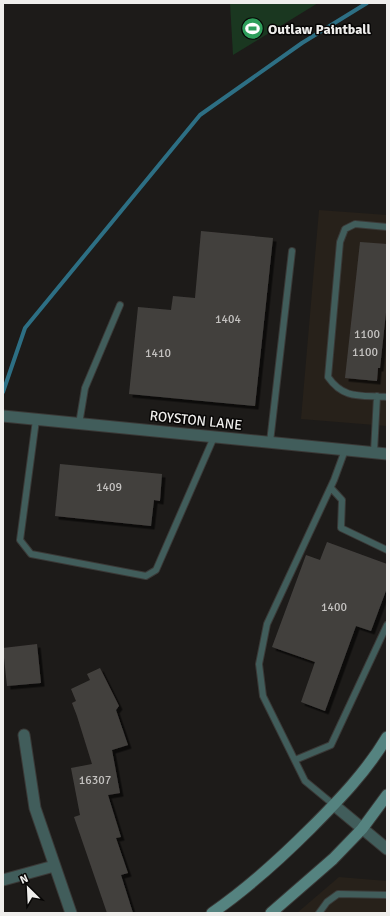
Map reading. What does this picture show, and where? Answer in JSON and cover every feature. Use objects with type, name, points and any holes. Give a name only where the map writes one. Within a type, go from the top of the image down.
[{"type":"main road","points":[[212,913],[242,892],[334,805],[354,782],[387,737]]},
{"type":"main road","points":[[271,913],[333,859],[362,829],[387,796]]},
{"type":"street","name":"ROYSTON LANE","points":[[3,416],[387,454]]},
{"type":"street","points":[[24,734],[36,808],[54,866],[71,913]]},
{"type":"street","points":[[334,805],[387,849]]},
{"type":"street","points":[[3,880],[54,866]]},
{"type":"lane","points":[[387,227],[355,224],[345,229],[340,242],[328,377],[336,388],[347,394],[387,397]]},
{"type":"lane","points":[[270,442],[292,251]]},
{"type":"lane","points":[[79,424],[85,388],[120,305]]},
{"type":"lane","points":[[374,452],[377,396]]},
{"type":"lane","points":[[36,420],[20,540],[31,554],[146,576],[156,570],[214,437]]},
{"type":"lane","points":[[334,805],[305,781],[263,696],[258,664],[267,624],[331,488],[345,450]]},
{"type":"lane","points":[[331,488],[342,500],[341,528],[387,550]]},
{"type":"lane","points":[[295,760],[331,745],[387,625]]},
{"type":"lane","points":[[319,913],[327,902],[338,894],[387,895]]},
{"type":"shaded area","points":[[319,210],[387,215],[387,426],[301,419]]},
{"type":"shaded area","points":[[339,877],[387,881],[387,913],[297,913]]},
{"type":"green space","name":"Outlaw Paintball","points":[[230,3],[318,3],[233,55]]},
{"type":"building","points":[[201,231],[273,238],[255,406],[129,394],[138,307],[171,310],[173,296],[195,298]]},
{"type":"building","points":[[360,242],[387,244],[387,303],[380,368],[378,368],[377,381],[345,378]]},
{"type":"building","points":[[60,464],[162,474],[160,501],[154,500],[151,526],[55,516]]},
{"type":"building","points":[[327,542],[387,564],[387,588],[371,631],[356,626],[325,711],[301,702],[315,662],[272,647],[306,555],[320,560]]},
{"type":"building","points":[[37,644],[41,683],[7,686],[3,648]]},
{"type":"building","points":[[100,668],[119,706],[116,710],[128,745],[112,750],[120,793],[108,795],[121,837],[116,838],[128,873],[121,875],[133,913],[107,913],[74,817],[80,815],[71,768],[92,764],[72,703],[76,701],[71,689],[90,680],[87,674]]},
{"type":"waterway","points":[[3,392],[25,328],[200,115],[302,43],[367,3]]},
{"type":"place","name":"Outlaw Paintball","points":[[253,29]]}]
